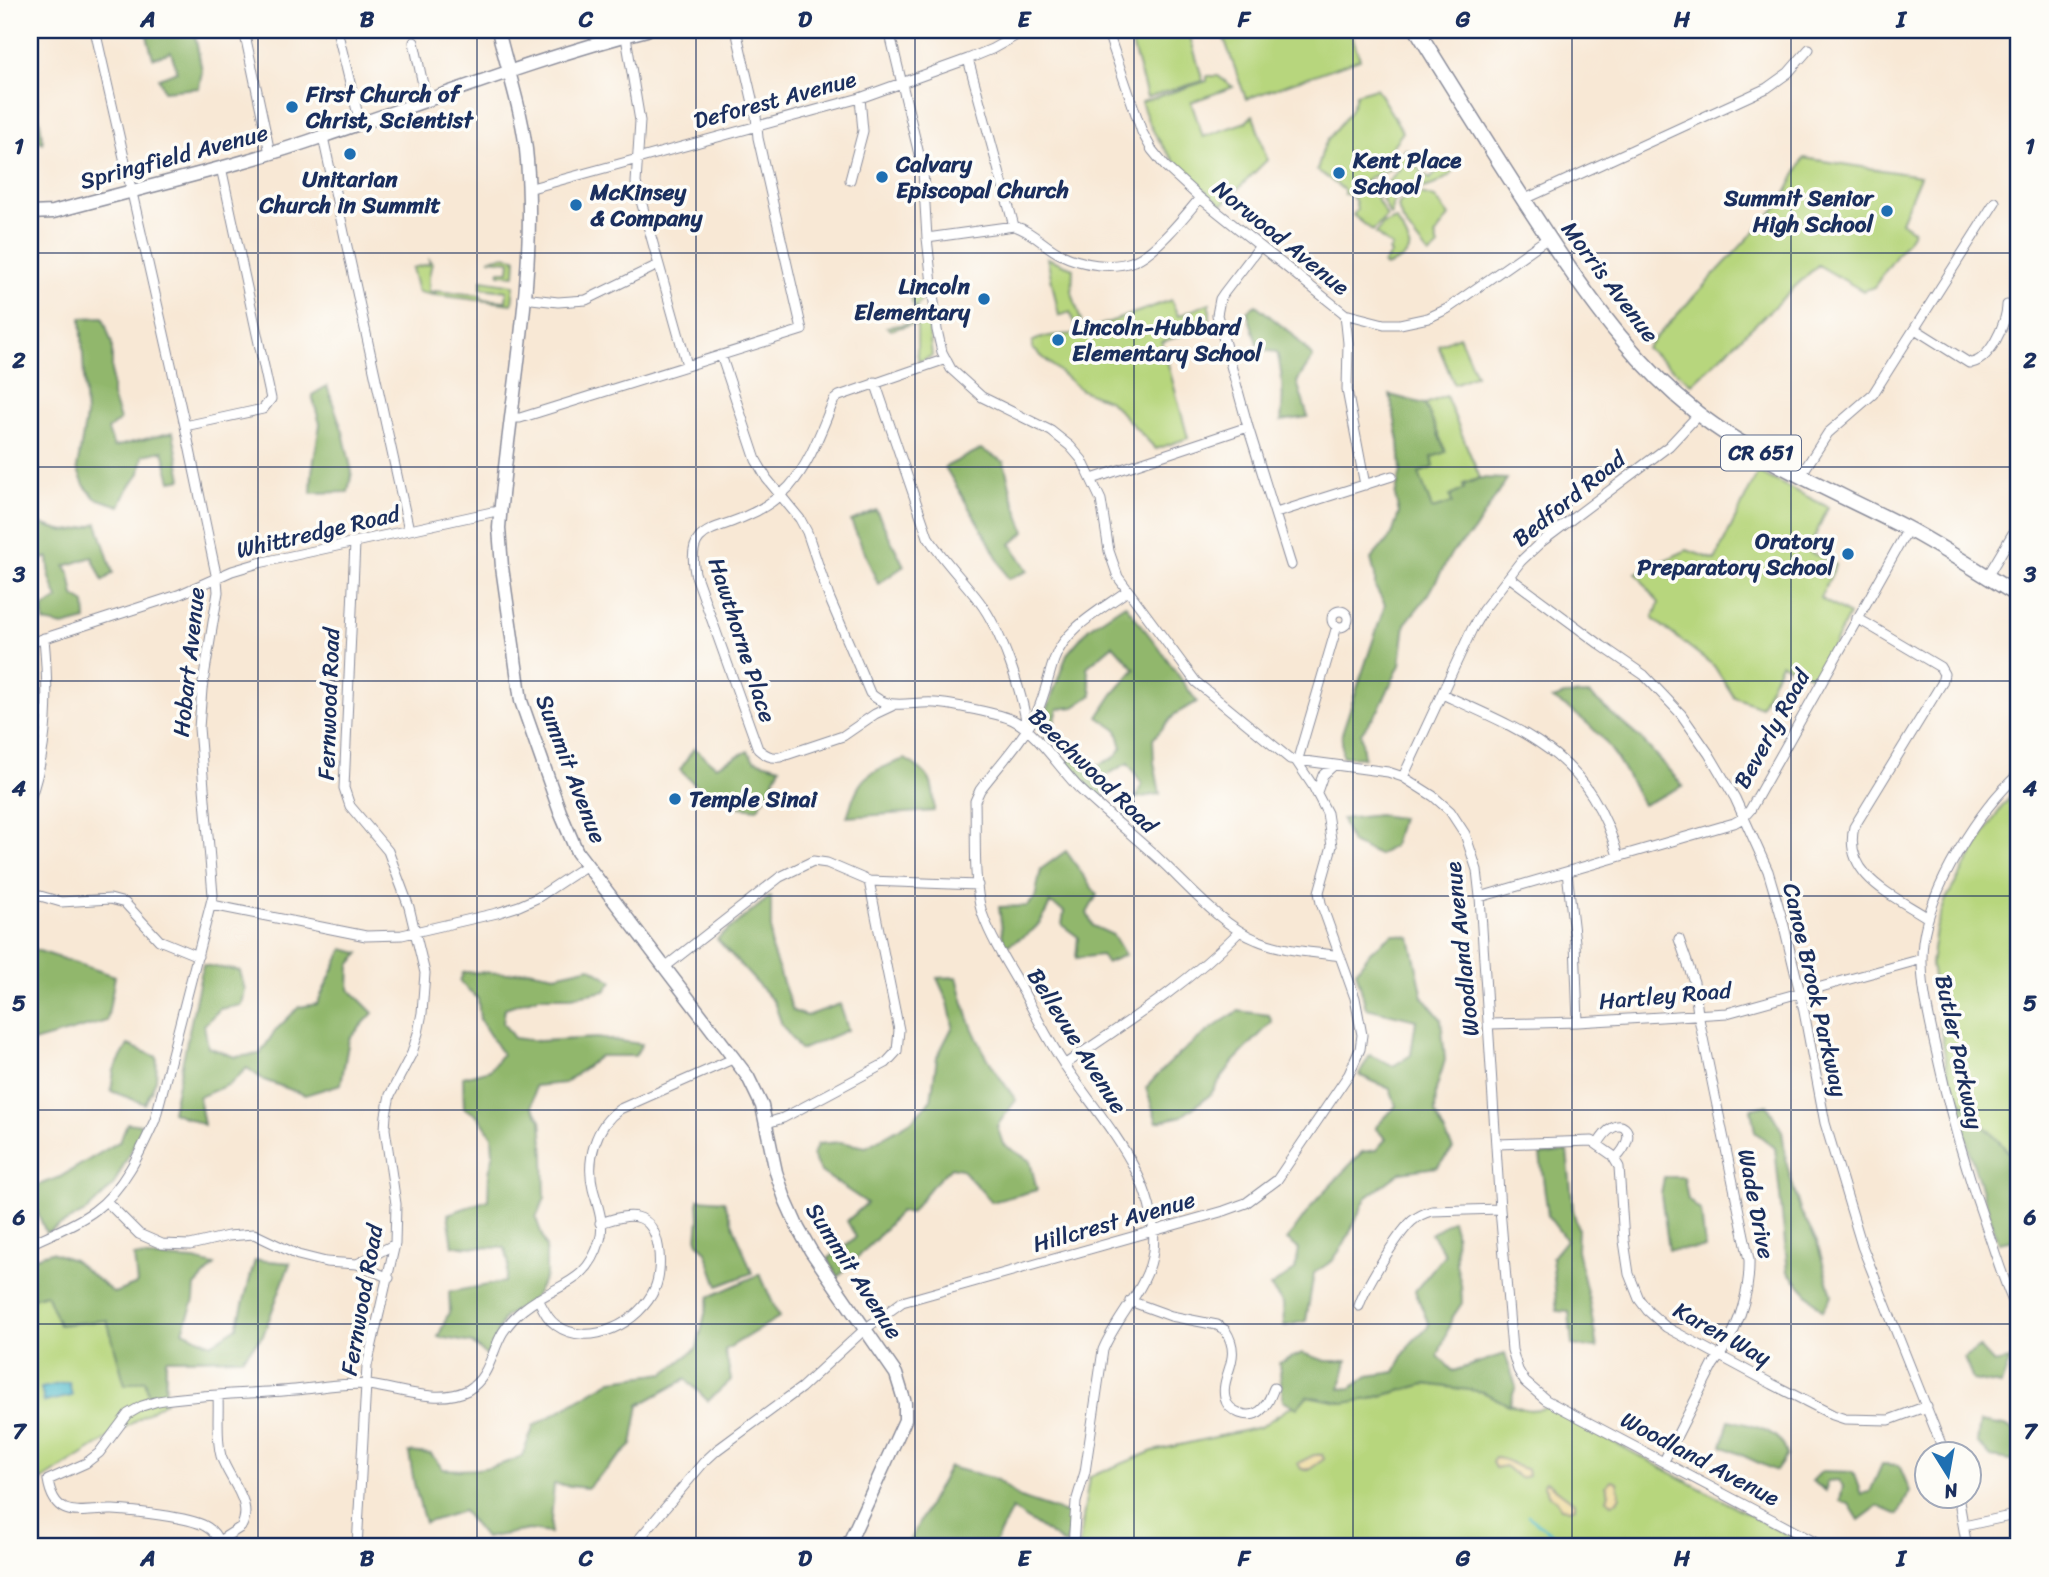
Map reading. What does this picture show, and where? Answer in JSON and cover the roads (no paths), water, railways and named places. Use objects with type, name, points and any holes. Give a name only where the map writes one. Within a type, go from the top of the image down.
[{"type":"main road","name":"Morris Avenue","points":[[1417,30],[1580,286],[1620,339],[1648,369],[1699,414],[1744,444],[1908,529],[2019,596]]},
{"type":"street","name":"Hobart Avenue","points":[[30,1244],[80,1220],[106,1201],[130,1167],[155,1120],[212,905],[214,882],[199,728],[203,679],[218,592],[217,579],[95,30]]},
{"type":"street","points":[[244,30],[270,153]]},
{"type":"street","points":[[337,30],[360,123]]},
{"type":"street","name":"Summit Avenue","points":[[498,30],[527,158],[527,257],[500,512],[502,567],[521,701],[577,852],[735,1058],[754,1090],[766,1123],[776,1172],[794,1222],[895,1374],[905,1403],[905,1420],[847,1547]]},
{"type":"street","name":"Springfield Avenue","points":[[30,213],[53,212],[270,153],[625,32],[647,30]]},
{"type":"street","points":[[512,418],[520,418],[802,330],[736,30]]},
{"type":"street","name":"Woodland Avenue","points":[[889,30],[923,172],[937,330],[946,359],[958,377],[982,397],[1051,431],[1082,460],[1101,500],[1113,566],[1127,591],[1195,682],[1284,756],[1297,762],[1367,768],[1404,776],[1442,803],[1459,823],[1471,847],[1480,897],[1512,1350],[1521,1376],[1541,1396],[1824,1547]]},
{"type":"street","name":"Deforest Avenue","points":[[528,188],[860,98],[968,59],[1026,30]]},
{"type":"street","name":"Norwood Avenue","points":[[1107,30],[1142,132],[1152,150],[1200,198],[1345,314],[1384,324],[1400,324],[1428,318],[1447,309],[1548,238]]},
{"type":"street","points":[[625,32],[640,121],[636,183],[687,365]]},
{"type":"street","points":[[414,42],[426,99]]},
{"type":"street","points":[[1523,200],[1767,88],[1788,73],[1809,49]]},
{"type":"street","points":[[968,59],[1014,226]]},
{"type":"street","points":[[850,180],[863,131],[860,98]]},
{"type":"street","points":[[323,137],[409,530]]},
{"type":"street","points":[[185,426],[263,409],[271,399],[221,167]]},
{"type":"street","points":[[927,238],[1014,226],[1023,228],[1056,252],[1071,259],[1104,265],[1127,263],[1140,258],[1156,245],[1200,198]]},
{"type":"street","points":[[1801,475],[1828,433],[1872,394],[1995,202]]},
{"type":"street","points":[[1259,246],[1220,299],[1217,315],[1291,565]]},
{"type":"street","points":[[523,298],[558,302],[586,300],[658,265]]},
{"type":"street","points":[[1914,329],[1969,363],[1974,363],[1986,355],[2007,319],[2007,305]]},
{"type":"street","points":[[1345,314],[1348,343],[1347,390],[1364,485]]},
{"type":"street","points":[[721,355],[756,460],[807,532],[829,597],[870,693],[870,708],[866,720]]},
{"type":"street","name":"Hawthorne Place","points":[[893,705],[843,736],[780,757],[772,758],[758,749],[692,560],[696,541],[702,534],[751,514],[781,494],[810,458],[835,400],[842,394],[946,359]]},
{"type":"street","points":[[874,382],[928,537],[937,552],[980,602],[991,620],[1024,707],[1027,729]]},
{"type":"street","name":"Bedford Road","points":[[1404,776],[1472,629],[1489,601],[1521,561],[1553,532],[1678,439],[1699,414]]},
{"type":"street","points":[[1093,479],[1248,427]]},
{"type":"street","points":[[1276,513],[1392,476]]},
{"type":"street","name":"Whittredge Road","points":[[30,643],[178,595],[259,562],[500,512]]},
{"type":"street","points":[[1987,577],[2019,523]]},
{"type":"street","name":"Beverly Road","points":[[1480,897],[1743,818],[1750,810],[1908,529]]},
{"type":"street","name":"Fernwood Road","points":[[355,543],[344,788],[350,806],[388,851],[415,932],[425,972],[422,1013],[412,1053],[390,1095],[386,1115],[385,1129],[396,1204],[395,1244],[370,1350],[357,1547]]},
{"type":"street","name":"Canoe Brook Parkway","points":[[1509,577],[1644,675],[1681,713],[1735,799],[1768,872],[1783,922],[1801,993],[1825,1123],[1845,1192],[1884,1303],[1940,1440]]},
{"type":"street","name":"Bellevue Avenue","points":[[1073,1547],[1076,1502],[1085,1472],[1102,1350],[1150,1266],[1154,1233],[1149,1206],[1136,1170],[1064,1065],[995,942],[981,910],[975,801],[980,790],[1027,729],[1041,704],[1057,653],[1065,639],[1078,626],[1127,591]]},
{"type":"street","points":[[1857,618],[1940,667],[1944,674],[1942,683],[1854,827],[1852,843],[1855,861],[1867,877],[1928,918]]},
{"type":"street","points":[[1297,762],[1337,626]]},
{"type":"street","points":[[30,799],[38,775],[48,710],[44,638]]},
{"type":"street","points":[[870,693],[884,704],[893,705]]},
{"type":"street","points":[[1442,694],[1506,723],[1564,760],[1597,801],[1605,816],[1618,856]]},
{"type":"street","name":"Beechwood Road","points":[[893,705],[935,703],[1012,719],[1027,729],[1080,788],[1210,908],[1240,931],[1259,941],[1340,956]]},
{"type":"street","name":"Hillcrest Avenue","points":[[628,1547],[639,1539],[717,1450],[802,1388],[865,1329],[892,1308],[914,1297],[1154,1233],[1246,1203],[1277,1180],[1349,1074],[1360,1049],[1362,1035],[1359,1013],[1319,892],[1332,846],[1327,813],[1297,762]]},
{"type":"street","points":[[1317,792],[1324,775],[1333,766]]},
{"type":"street","name":"Butler Parkway","points":[[2019,774],[1993,800],[1939,889],[1928,918],[1922,959],[1924,990],[1947,1104],[1966,1171],[2019,1314]]},
{"type":"street","points":[[665,967],[780,877],[803,864],[819,861],[869,881],[978,885]]},
{"type":"street","points":[[212,905],[366,936],[385,936],[415,932],[519,906],[537,898],[587,865]]},
{"type":"street","points":[[1567,872],[1576,942],[1578,1022]]},
{"type":"street","points":[[766,1123],[783,1118],[886,1063],[897,1051],[899,1030],[869,881]]},
{"type":"street","points":[[30,893],[61,902],[110,899],[125,903],[159,940],[198,957]]},
{"type":"street","points":[[1064,1065],[1180,985],[1219,953],[1240,931]]},
{"type":"street","name":"Wade Drive","points":[[1664,1461],[1713,1365],[1721,1355],[1747,1293],[1749,1260],[1698,1014],[1694,982],[1679,939]]},
{"type":"street","name":"Hartley Road","points":[[1489,1024],[1578,1022],[1727,1013],[1922,959]]},
{"type":"street","points":[[218,1396],[220,1454],[240,1493],[245,1511],[241,1527],[220,1544],[209,1529],[195,1521],[122,1511],[72,1511],[54,1498],[48,1480],[86,1463],[99,1453],[128,1414],[142,1406],[176,1398],[366,1384],[434,1396],[466,1391],[476,1384],[489,1367],[507,1326],[516,1316],[538,1299],[580,1276],[597,1250],[601,1237],[600,1223],[590,1164],[598,1134],[607,1120],[620,1109],[735,1058]]},
{"type":"street","points":[[1498,1144],[1582,1140],[1598,1144],[1615,1159],[1626,1148],[1629,1134],[1620,1126],[1612,1127],[1598,1144]]},
{"type":"street","name":"Karen Way","points":[[1615,1159],[1619,1167],[1626,1265],[1639,1300],[1666,1327],[1772,1384],[1845,1419],[1889,1420],[1927,1406]]},
{"type":"street","points":[[106,1201],[139,1234],[162,1244],[190,1245],[228,1236],[254,1234],[312,1260],[358,1264],[388,1278]]},
{"type":"street","points":[[1359,1306],[1363,1294],[1411,1222],[1421,1214],[1432,1211],[1500,1209]]},
{"type":"street","points":[[538,1299],[554,1324],[566,1331],[585,1335],[600,1333],[628,1319],[649,1297],[655,1288],[659,1255],[655,1235],[649,1224],[635,1216],[600,1223]]},
{"type":"street","points":[[358,1264],[395,1244]]},
{"type":"street","points":[[1130,1301],[1171,1316],[1217,1325],[1225,1330],[1233,1352],[1225,1399],[1236,1412],[1258,1414],[1268,1404],[1274,1388]]},
{"type":"street","points":[[1961,1510],[1967,1547]]},
{"type":"street","points":[[1964,1527],[2010,1517],[2019,1512]]},
{"type":"street","points":[[510,1547],[571,1547]]},
{"type":"water","points":[[69,1382],[72,1396],[44,1402],[41,1388]]},
{"type":"waterway","points":[[1528,1516],[1570,1547]]},
{"type":"place","name":"First Church of Christ, Scientist","points":[[292,107]]},
{"type":"place","name":"Unitarian Church in Summit","points":[[350,154]]},
{"type":"place","name":"Kent Place School","points":[[1339,173]]},
{"type":"place","name":"Calvary Episcopal Church","points":[[882,177]]},
{"type":"place","name":"McKinsey & Company","points":[[576,205]]},
{"type":"place","name":"Summit Senior High School","points":[[1887,211]]},
{"type":"place","name":"Lincoln Elementary","points":[[984,299]]},
{"type":"place","name":"Lincoln-Hubbard Elementary School","points":[[1058,340]]},
{"type":"place","name":"Oratory Preparatory School","points":[[1848,554]]},
{"type":"place","name":"Temple Sinai","points":[[675,799]]}]
